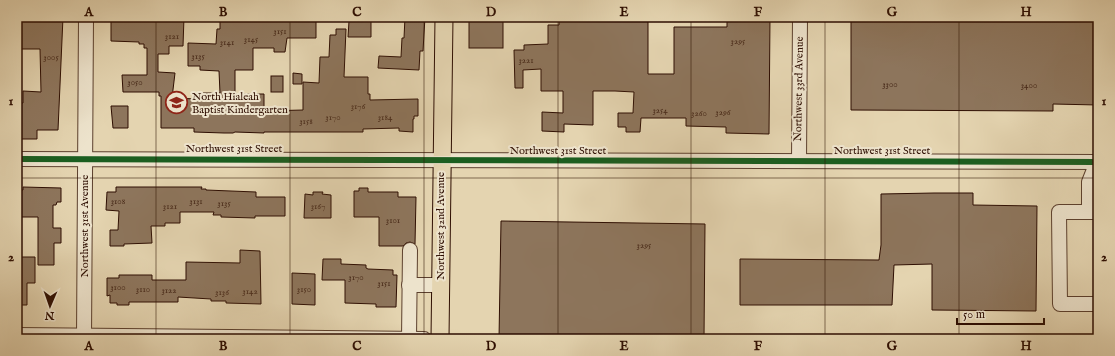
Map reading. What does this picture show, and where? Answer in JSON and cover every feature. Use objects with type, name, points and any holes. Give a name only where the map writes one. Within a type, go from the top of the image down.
[{"type":"main road","name":"Northwest 32nd Avenue","points":[[440,339],[444,17]]},
{"type":"street","name":"Northwest 31st Avenue","points":[[85,337],[86,17]]},
{"type":"street","name":"Northwest 33rd Avenue","points":[[799,161],[800,17]]},
{"type":"street","name":"Northwest 31st Street","points":[[17,159],[1098,163]]},
{"type":"street","points":[[1098,163],[1089,182],[1093,212],[1059,212],[1060,304],[1098,304]]},
{"type":"street","points":[[409,339],[410,250]]},
{"type":"street","points":[[410,285],[441,285]]},
{"type":"street","points":[[17,335],[85,337],[424,339]]},
{"type":"building","points":[[20,17],[63,17],[58,130],[37,130],[37,139],[17,139],[17,103],[23,103],[23,91],[41,92],[40,49],[17,49],[17,33],[19,33]]},
{"type":"building","points":[[111,17],[184,17],[183,46],[169,46],[169,54],[158,54],[158,72],[175,73],[172,98],[197,99],[197,93],[220,93],[219,71],[200,70],[200,66],[188,66],[188,43],[216,44],[217,29],[220,29],[220,17],[316,17],[316,38],[287,38],[285,52],[274,52],[274,48],[253,48],[253,70],[235,70],[235,94],[264,94],[264,111],[303,110],[303,82],[319,83],[320,57],[329,57],[330,35],[336,35],[336,29],[346,29],[344,77],[368,77],[368,94],[370,94],[370,100],[418,99],[418,116],[414,116],[413,119],[413,132],[399,131],[399,128],[363,129],[363,132],[224,133],[194,132],[194,128],[161,128],[161,96],[159,96],[159,92],[123,92],[122,75],[147,75],[147,48],[144,48],[144,44],[139,44],[139,42],[111,41]]},
{"type":"building","points":[[354,17],[371,17],[371,37],[348,37],[349,21],[354,21]]},
{"type":"building","points":[[405,17],[425,17],[423,51],[420,51],[419,70],[378,68],[379,56],[401,57]]},
{"type":"building","points":[[469,17],[503,17],[503,48],[469,48]]},
{"type":"building","points":[[559,17],[648,17],[648,74],[674,74],[674,27],[727,27],[727,17],[770,17],[769,134],[726,133],[726,127],[686,126],[686,118],[641,118],[640,132],[626,132],[626,127],[618,127],[618,113],[633,113],[634,92],[615,91],[593,91],[593,125],[564,124],[564,132],[542,131],[542,112],[563,113],[563,91],[541,91],[541,69],[523,70],[523,88],[515,88],[514,50],[524,50],[524,45],[548,44],[548,25],[559,25]]},
{"type":"building","points":[[851,17],[1098,17],[1098,105],[1053,104],[1053,111],[851,110]]},
{"type":"building","points":[[293,73],[302,74],[302,84],[293,84]]},
{"type":"building","points":[[271,76],[283,76],[283,92],[271,92]]},
{"type":"building","points":[[111,106],[128,106],[128,128],[113,128]]},
{"type":"building","points":[[23,187],[61,188],[61,202],[57,202],[56,205],[53,205],[53,228],[61,228],[61,243],[54,243],[54,265],[38,265],[38,217],[18,217],[17,190],[23,190]]},
{"type":"building","points":[[116,187],[202,187],[201,189],[206,190],[256,192],[256,197],[285,197],[285,216],[255,216],[255,218],[221,217],[221,215],[213,215],[214,212],[180,212],[180,223],[165,223],[165,226],[151,226],[152,243],[110,246],[110,230],[118,230],[119,211],[106,210],[107,192],[116,192]]},
{"type":"building","points":[[359,188],[368,188],[368,192],[398,192],[398,197],[416,197],[415,244],[410,242],[403,246],[379,246],[379,217],[354,217],[354,191],[359,191]]},
{"type":"building","points":[[313,192],[323,192],[322,194],[331,195],[331,218],[304,218],[305,194],[313,195]]},
{"type":"building","points":[[973,193],[973,205],[1037,206],[1036,311],[932,310],[932,264],[894,265],[892,305],[740,305],[740,259],[879,260],[881,245],[881,194]]},
{"type":"building","points":[[501,221],[705,224],[704,339],[499,339]]},
{"type":"building","points":[[240,250],[260,251],[261,304],[226,303],[226,301],[211,301],[211,299],[178,297],[178,302],[129,302],[129,305],[117,305],[117,303],[110,303],[110,295],[107,296],[107,278],[119,278],[119,275],[152,275],[152,280],[186,280],[186,262],[240,263]]},
{"type":"building","points":[[17,257],[35,257],[35,283],[27,283],[27,305],[17,305]]},
{"type":"building","points":[[323,259],[341,259],[341,264],[366,265],[366,268],[368,269],[393,270],[393,275],[397,275],[396,307],[376,307],[376,304],[345,303],[345,280],[322,280]]},
{"type":"building","points":[[292,273],[315,274],[315,305],[292,304]]},
{"type":"cycle path","points":[[17,159],[1098,162]]},
{"type":"place","name":"North Hialeah Baptist Kindergarten","points":[[177,103]]}]
